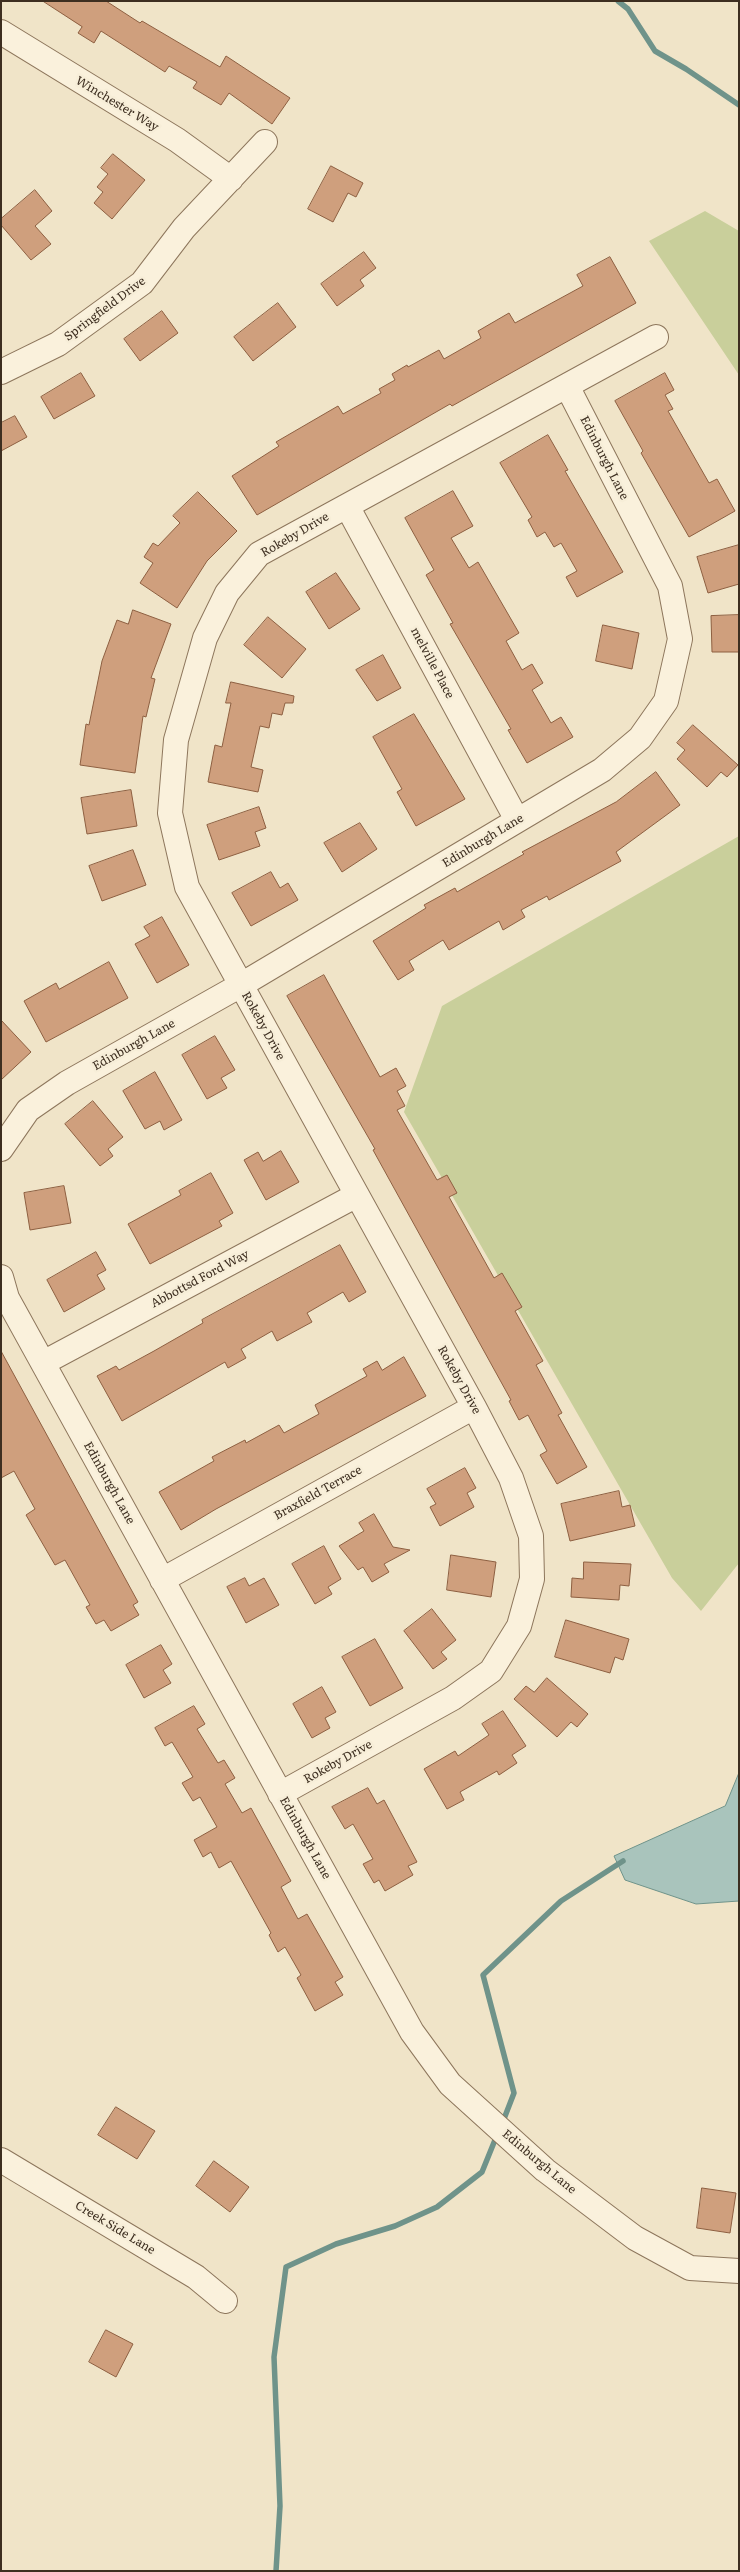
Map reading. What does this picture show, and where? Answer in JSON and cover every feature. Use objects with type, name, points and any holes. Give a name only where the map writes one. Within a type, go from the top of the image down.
[{"type":"street","name":"Winchester Way","points":[[1,32],[177,140],[231,179]]},
{"type":"street","name":"Springfield Drive","points":[[1,372],[58,344],[142,283],[184,228],[265,142]]},
{"type":"street","name":"Rokeby Drive","points":[[280,1794],[453,1698],[491,1671],[519,1626],[532,1579],[531,1536],[511,1478],[474,1407],[187,887],[170,813],[176,740],[205,638],[227,593],[259,554],[656,337]]},
{"type":"street","name":"Edinburgh Lane","points":[[1,1149],[28,1110],[67,1083],[241,985],[602,770],[640,738],[666,701],[680,639],[670,586],[567,386]]},
{"type":"street","name":"melville Place","points":[[347,506],[518,820]]},
{"type":"street","name":"Abbottsd Ford Way","points":[[43,1363],[357,1196]]},
{"type":"street","name":"Edinburgh Lane","points":[[1,1277],[7,1298],[412,2032],[450,2084],[545,2170],[635,2238],[690,2268],[739,2271]]},
{"type":"street","name":"Braxfield Terrace","points":[[162,1580],[474,1407]]},
{"type":"street","name":"Creek Side Lane","points":[[1,2160],[196,2278],[225,2301]]},
{"type":"green space","points":[[705,211],[739,231],[739,375],[649,241]]},
{"type":"green space","points":[[739,836],[739,1563],[701,1611],[672,1578],[404,1112],[442,1006]]},
{"type":"water","points":[[739,1773],[739,1901],[696,1904],[625,1880],[614,1856],[725,1806]]},
{"type":"building","points":[[43,1],[106,1],[140,23],[142,21],[220,67],[226,56],[290,98],[272,124],[229,93],[221,105],[193,88],[197,82],[169,66],[165,72],[101,31],[94,43],[78,33],[82,27]]},
{"type":"building","points":[[113,154],[145,180],[112,219],[94,203],[103,192],[97,187],[108,174],[101,168]]},
{"type":"building","points":[[331,166],[363,183],[356,197],[348,193],[333,222],[308,209]]},
{"type":"building","points":[[35,190],[52,211],[35,226],[51,244],[31,260],[1,225],[1,219]]},
{"type":"building","points":[[364,252],[376,268],[360,280],[364,286],[337,306],[321,284]]},
{"type":"building","points":[[610,257],[636,303],[452,406],[450,404],[257,515],[232,476],[279,446],[276,442],[338,406],[343,414],[381,393],[379,389],[395,380],[392,374],[407,365],[408,367],[439,350],[444,359],[481,338],[478,331],[509,313],[515,323],[583,286],[577,275]]},
{"type":"building","points":[[278,303],[296,327],[253,361],[234,337]]},
{"type":"building","points":[[162,311],[178,333],[140,361],[124,339]]},
{"type":"building","points":[[81,373],[95,396],[54,419],[41,397]]},
{"type":"building","points":[[665,373],[674,390],[665,395],[673,409],[668,411],[709,483],[717,479],[735,511],[689,537],[641,453],[643,451],[615,401]]},
{"type":"building","points":[[15,416],[27,437],[1,451],[1,423]]},
{"type":"building","points":[[548,435],[568,470],[565,471],[623,572],[577,597],[566,577],[577,571],[561,543],[554,547],[545,532],[537,537],[528,520],[532,517],[500,463]]},
{"type":"building","points":[[453,491],[473,526],[451,538],[469,568],[478,562],[519,633],[506,641],[522,670],[532,664],[543,683],[532,690],[551,723],[561,717],[573,737],[527,763],[508,730],[511,729],[450,624],[453,623],[426,575],[434,570],[405,518]]},
{"type":"building","points":[[198,492],[237,531],[207,561],[177,608],[140,583],[153,563],[144,557],[153,543],[158,546],[180,523],[173,516]]},
{"type":"building","points":[[739,545],[739,584],[708,593],[697,557]]},
{"type":"building","points":[[336,573],[360,609],[329,629],[306,592]]},
{"type":"building","points":[[133,610],[171,624],[151,678],[155,679],[146,717],[143,716],[135,773],[80,765],[86,724],[89,725],[102,661],[117,620],[128,624]]},
{"type":"building","points":[[739,615],[739,652],[712,652],[711,616]]},
{"type":"building","points":[[268,617],[306,649],[282,678],[244,645]]},
{"type":"building","points":[[603,625],[639,633],[632,669],[596,661]]},
{"type":"building","points":[[383,655],[401,688],[377,701],[356,670]]},
{"type":"building","points":[[231,682],[294,696],[293,703],[285,703],[282,715],[272,713],[269,728],[260,726],[251,767],[263,770],[258,792],[208,782],[215,745],[222,747],[231,703],[226,703]]},
{"type":"building","points":[[414,714],[465,799],[416,826],[397,792],[402,789],[373,737]]},
{"type":"building","points":[[693,725],[738,765],[727,777],[721,772],[707,787],[677,759],[685,750],[677,743]]},
{"type":"building","points":[[656,772],[680,805],[616,852],[621,861],[549,900],[547,896],[521,910],[525,917],[503,930],[499,921],[449,950],[443,940],[409,961],[414,970],[398,980],[373,941],[426,908],[424,905],[455,888],[457,892],[524,854],[522,852],[616,802]]},
{"type":"building","points":[[131,790],[137,826],[87,834],[81,798]]},
{"type":"building","points":[[259,807],[266,828],[255,832],[260,846],[219,860],[207,825]]},
{"type":"building","points":[[360,823],[377,849],[342,872],[324,843]]},
{"type":"building","points":[[133,850],[146,885],[102,901],[89,866]]},
{"type":"building","points":[[271,872],[280,888],[288,883],[298,900],[251,926],[232,893]]},
{"type":"building","points":[[162,917],[189,965],[157,983],[135,944],[150,936],[144,927]]},
{"type":"building","points":[[109,962],[128,998],[46,1042],[24,1001],[56,983],[59,989]]},
{"type":"building","points":[[324,975],[380,1077],[396,1068],[406,1086],[397,1091],[405,1106],[397,1110],[437,1180],[447,1175],[457,1193],[449,1197],[494,1278],[502,1273],[522,1307],[515,1311],[543,1361],[536,1365],[562,1413],[558,1415],[587,1467],[557,1484],[540,1455],[547,1451],[528,1415],[519,1420],[509,1401],[511,1400],[373,1150],[375,1149],[287,996]]},
{"type":"building","points":[[1,1020],[31,1052],[1,1080]]},
{"type":"building","points":[[215,1036],[235,1070],[221,1078],[227,1088],[207,1099],[182,1055]]},
{"type":"building","points":[[155,1072],[182,1120],[164,1130],[160,1121],[145,1129],[123,1091]]},
{"type":"building","points":[[93,1101],[123,1137],[108,1149],[113,1156],[100,1166],[65,1124]]},
{"type":"building","points":[[281,1151],[299,1182],[266,1200],[244,1160],[258,1152],[263,1161]]},
{"type":"building","points":[[211,1173],[233,1213],[219,1221],[222,1226],[150,1264],[128,1224],[181,1195],[179,1191]]},
{"type":"building","points":[[64,1186],[71,1223],[30,1230],[24,1193]]},
{"type":"building","points":[[340,1245],[366,1292],[349,1302],[343,1292],[307,1313],[312,1322],[277,1341],[272,1331],[241,1349],[246,1358],[228,1368],[225,1362],[122,1421],[97,1376],[116,1366],[119,1370],[203,1323],[202,1320]]},
{"type":"building","points":[[96,1252],[106,1270],[97,1275],[105,1289],[64,1312],[47,1280]]},
{"type":"building","points":[[1,1351],[138,1602],[133,1605],[139,1615],[111,1631],[104,1620],[96,1624],[86,1607],[90,1605],[65,1560],[55,1565],[26,1515],[35,1509],[14,1471],[1,1478]]},
{"type":"building","points":[[404,1357],[426,1396],[216,1509],[181,1530],[159,1492],[214,1461],[212,1457],[245,1440],[246,1443],[279,1425],[284,1433],[319,1414],[315,1405],[367,1376],[363,1369],[377,1361],[382,1370]]},
{"type":"building","points":[[465,1468],[476,1488],[467,1493],[474,1507],[440,1526],[430,1507],[436,1504],[427,1489]]},
{"type":"building","points":[[619,1491],[622,1507],[630,1505],[635,1526],[570,1541],[561,1504]]},
{"type":"building","points":[[374,1514],[393,1547],[410,1550],[384,1564],[389,1572],[372,1582],[363,1567],[358,1570],[339,1546],[364,1531],[359,1523]]},
{"type":"building","points":[[324,1546],[341,1579],[328,1587],[332,1594],[315,1604],[292,1564]]},
{"type":"building","points":[[451,1555],[496,1562],[491,1597],[447,1590]]},
{"type":"building","points":[[584,1562],[631,1564],[629,1586],[620,1585],[619,1600],[571,1597],[572,1578],[583,1579]]},
{"type":"building","points":[[245,1578],[249,1586],[264,1578],[279,1605],[246,1623],[227,1587]]},
{"type":"building","points":[[432,1609],[456,1640],[441,1652],[447,1659],[433,1669],[404,1631]]},
{"type":"building","points":[[566,1620],[629,1639],[623,1660],[615,1657],[610,1673],[555,1657]]},
{"type":"building","points":[[375,1639],[403,1688],[370,1706],[342,1657]]},
{"type":"building","points":[[161,1645],[172,1664],[163,1670],[171,1683],[144,1698],[126,1665]]},
{"type":"building","points":[[547,1678],[588,1714],[577,1727],[571,1722],[557,1737],[514,1699],[526,1686],[534,1692]]},
{"type":"building","points":[[322,1687],[336,1712],[325,1718],[330,1728],[312,1738],[293,1704]]},
{"type":"building","points":[[194,1706],[205,1724],[197,1729],[218,1763],[224,1760],[235,1778],[225,1784],[242,1813],[251,1808],[291,1881],[281,1887],[298,1919],[307,1914],[343,1977],[335,1982],[343,1995],[315,2011],[297,1978],[301,1975],[285,1947],[278,1952],[269,1935],[271,1933],[231,1861],[219,1868],[211,1852],[203,1857],[194,1840],[217,1827],[200,1797],[193,1801],[182,1783],[193,1777],[172,1742],[165,1746],[155,1728]]},
{"type":"building","points":[[503,1711],[526,1746],[512,1755],[517,1763],[499,1775],[497,1771],[460,1792],[464,1800],[447,1809],[424,1769],[455,1751],[458,1756],[489,1735],[482,1724]]},
{"type":"building","points":[[368,1788],[377,1804],[384,1800],[417,1862],[408,1866],[413,1875],[385,1891],[379,1880],[374,1883],[363,1864],[373,1859],[353,1824],[345,1829],[332,1807]]},
{"type":"building","points":[[116,2107],[155,2131],[137,2159],[98,2135]]},
{"type":"building","points":[[214,2161],[249,2187],[230,2212],[196,2186]]},
{"type":"building","points":[[702,2188],[736,2193],[730,2233],[697,2228]]},
{"type":"building","points":[[106,2330],[133,2344],[116,2377],[89,2362]]},
{"type":"waterway","points":[[618,1],[628,9],[655,51],[686,69],[739,105]]},
{"type":"waterway","points":[[502,2124],[514,2093],[483,1975],[561,1901],[623,1861]]},
{"type":"waterway","points":[[276,2571],[280,2506],[274,2357],[286,2267],[336,2244],[395,2226],[437,2207],[482,2172],[497,2135]]}]
